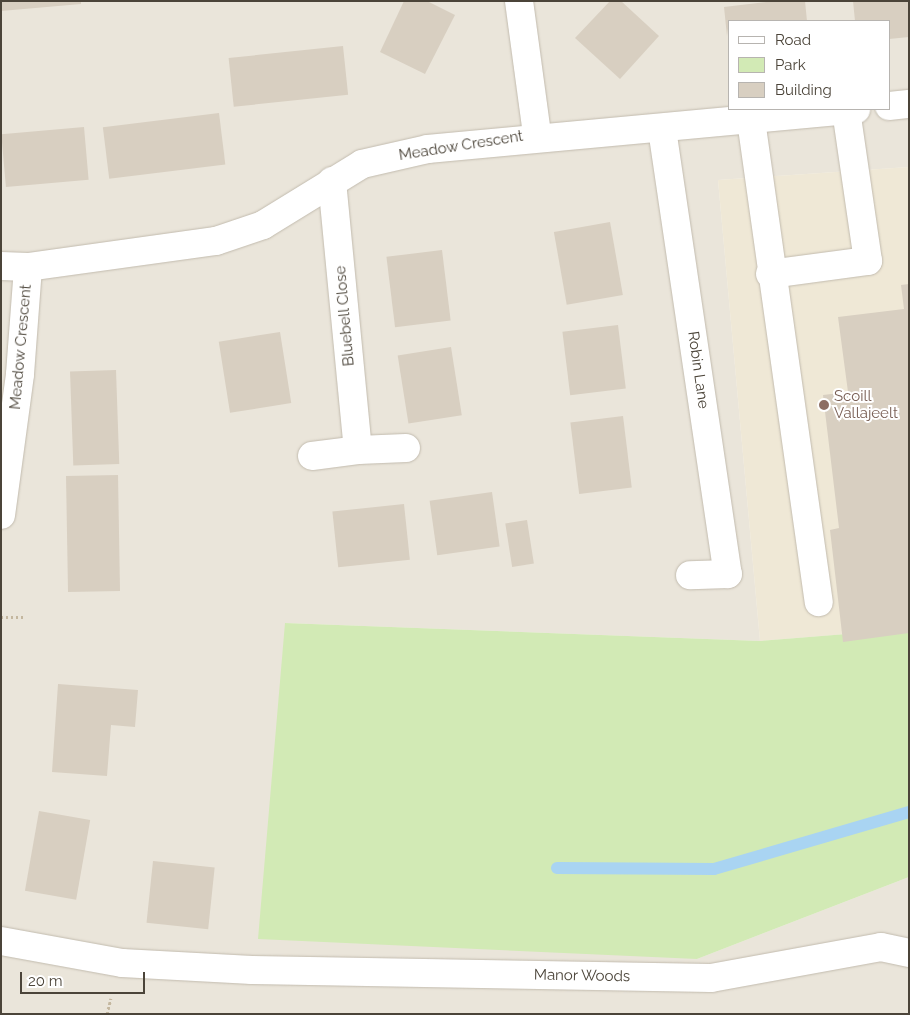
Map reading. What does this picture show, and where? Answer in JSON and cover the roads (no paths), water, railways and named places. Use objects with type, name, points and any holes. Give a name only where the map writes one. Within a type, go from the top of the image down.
[{"type":"street","points":[[519,1],[538,135]]},
{"type":"street","points":[[890,106],[909,104]]},
{"type":"street","name":"Meadow Crescent","points":[[1,266],[28,267],[216,241],[263,225],[362,164],[428,148],[538,135],[662,129],[842,110]]},
{"type":"street","points":[[770,274],[868,261],[851,110]]},
{"type":"street","points":[[751,120],[770,274],[819,602]]},
{"type":"street","name":"Robin Lane","points":[[662,129],[728,574],[690,576]]},
{"type":"street","name":"Bluebell Close","points":[[332,181],[358,450]]},
{"type":"street","name":"Meadow Crescent","points":[[1,515],[20,374],[28,267]]},
{"type":"street","points":[[312,456],[358,450],[406,448]]},
{"type":"street","name":"Manor Woods","points":[[1,941],[122,963],[252,970],[711,978],[881,947],[909,953]]},
{"type":"waterway","points":[[557,868],[714,869],[909,812]]},
{"type":"place","name":"Scoill Vallajeelt","points":[[824,405]]}]
